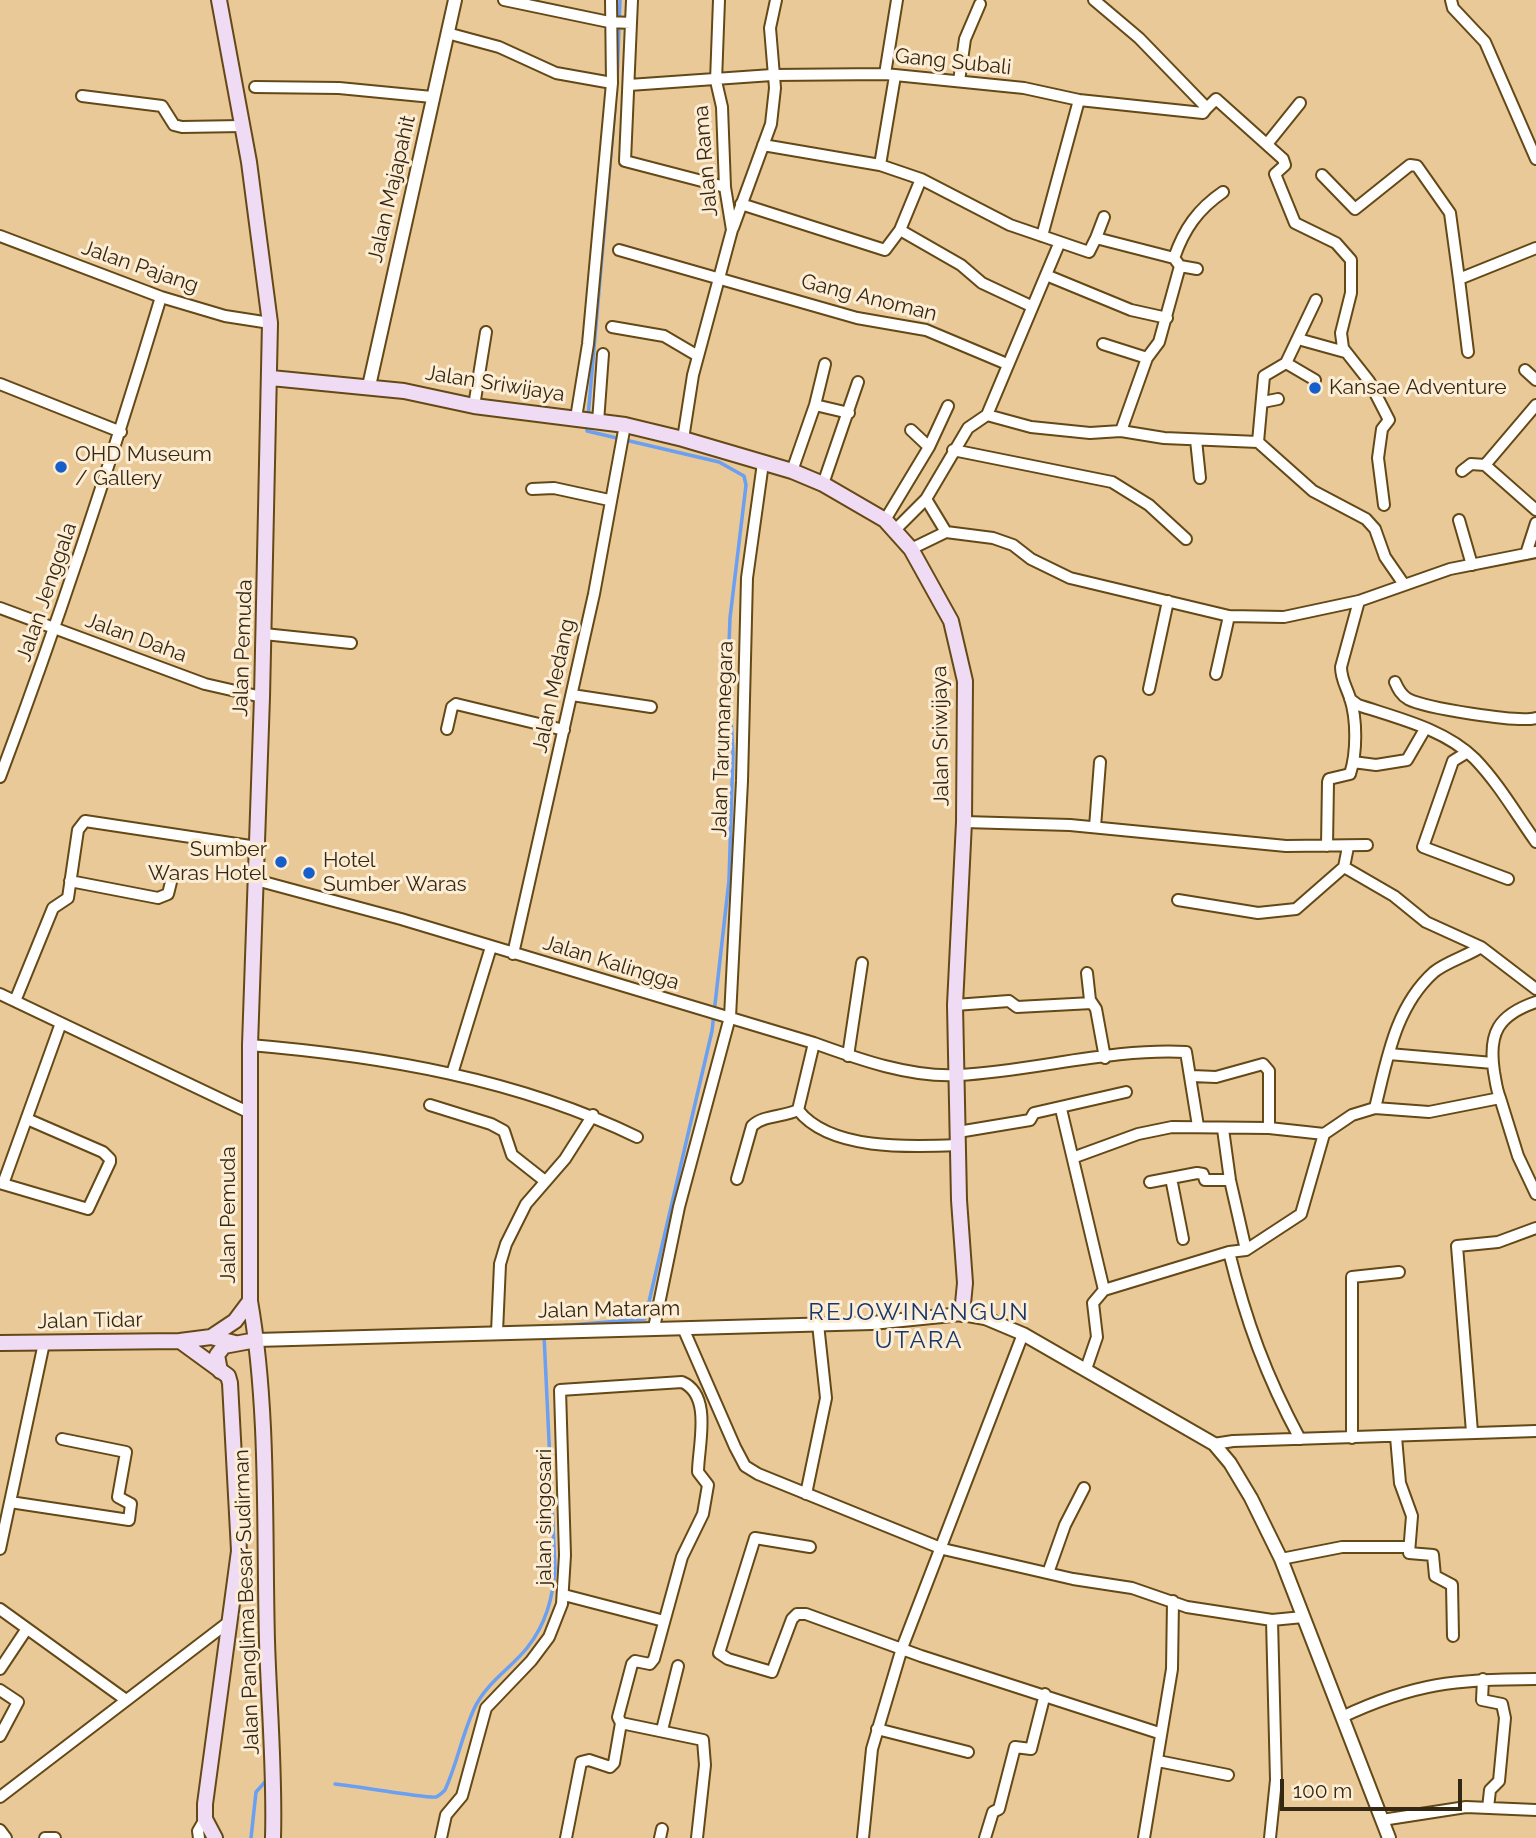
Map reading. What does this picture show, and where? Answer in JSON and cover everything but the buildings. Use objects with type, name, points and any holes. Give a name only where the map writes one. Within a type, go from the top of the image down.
[{"type":"main road","name":"Jalan Pemuda","points":[[219,0],[242,126],[270,323],[264,634],[250,1045],[250,1301],[256,1340]]},
{"type":"main road","name":"Jalan Sriwijaya","points":[[271,378],[369,386],[474,406],[625,425],[683,439],[792,471],[823,484],[890,525],[915,547],[951,621],[962,657],[965,691],[964,822],[956,1004],[956,1076],[965,1283],[962,1314]]},
{"type":"main road","points":[[211,1337],[234,1321],[250,1301]]},
{"type":"main road","points":[[211,1337],[235,1343]]},
{"type":"main road","name":"Jalan Tidar","points":[[0,1343],[180,1340],[211,1337]]},
{"type":"main road","points":[[180,1340],[220,1371]]},
{"type":"main road","points":[[220,1371],[216,1361],[220,1350],[235,1343],[256,1340]]},
{"type":"main road","name":"Jalan Panglima Besar Sudirman","points":[[256,1340],[275,1775],[273,1838]]},
{"type":"main road","name":"Jalan Panglima Besar Sudirman","points":[[205,1819],[206,1789],[239,1551],[230,1378],[220,1371]]},
{"type":"main road","points":[[205,1819],[215,1838]]},
{"type":"street","name":"Jalan Majapahit","points":[[369,386],[455,0]]},
{"type":"street","points":[[504,0],[611,22],[629,22]]},
{"type":"street","points":[[587,420],[588,344],[612,83],[611,0]]},
{"type":"street","points":[[632,0],[625,161],[725,187]]},
{"type":"street","name":"Jalan Rama","points":[[683,439],[698,356],[732,230],[725,187],[722,107],[716,81],[719,0]]},
{"type":"street","points":[[732,230],[750,188],[771,124],[775,88],[772,75],[771,28],[776,0]]},
{"type":"street","points":[[880,164],[897,0]]},
{"type":"street","points":[[1094,0],[1139,38],[1206,109]]},
{"type":"street","points":[[1451,0],[1453,8],[1485,42],[1536,159]]},
{"type":"street","points":[[959,81],[965,39],[980,4]]},
{"type":"street","points":[[447,33],[499,47],[556,73],[612,83]]},
{"type":"street","name":"Gang Subali","points":[[629,85],[772,75],[890,75],[1024,88],[1079,100],[1202,114],[1216,99],[1267,144]]},
{"type":"street","points":[[255,87],[338,88],[432,97]]},
{"type":"street","points":[[82,96],[162,106],[174,125],[182,127],[242,126]]},
{"type":"street","points":[[1042,236],[1079,100]]},
{"type":"street","points":[[1300,103],[1267,144],[1285,163],[1275,174],[1295,223],[1336,243],[1351,260],[1352,293],[1341,333],[1345,352],[1370,381],[1389,420],[1381,429],[1378,458],[1384,505]]},
{"type":"street","points":[[763,145],[880,164],[921,178],[1010,225],[1059,244],[1090,252],[1104,217]]},
{"type":"street","points":[[1322,174],[1355,209],[1410,165],[1418,166],[1428,178],[1450,213],[1468,352]]},
{"type":"street","points":[[741,204],[885,250],[900,230],[921,178]]},
{"type":"street","points":[[1121,431],[1147,358],[1156,349],[1167,318],[1177,262],[1187,226],[1208,202],[1223,192]]},
{"type":"street","points":[[900,230],[961,265],[982,284],[1031,306]]},
{"type":"street","name":"Jalan Pajang","points":[[0,236],[161,297],[225,316],[270,323]]},
{"type":"street","points":[[1096,238],[1197,269]]},
{"type":"street","points":[[987,415],[1059,244]]},
{"type":"street","points":[[1459,279],[1536,248]]},
{"type":"street","name":"Gang Anoman","points":[[619,250],[857,318],[926,330],[1007,364]]},
{"type":"street","points":[[1046,275],[1130,310],[1167,318]]},
{"type":"street","name":"Jalan Jenggala","points":[[0,777],[55,631],[121,432],[161,297]]},
{"type":"street","points":[[1258,442],[1264,376],[1286,363],[1317,300]]},
{"type":"street","points":[[612,327],[664,336],[698,356]]},
{"type":"street","points":[[474,406],[486,332]]},
{"type":"street","points":[[1298,339],[1345,352]]},
{"type":"street","points":[[1103,344],[1147,358]]},
{"type":"street","points":[[587,420],[603,354]]},
{"type":"street","points":[[1286,363],[1315,380]]},
{"type":"street","points":[[792,471],[815,405],[825,364]]},
{"type":"street","points":[[1525,370],[1536,380]]},
{"type":"street","points":[[823,484],[858,382]]},
{"type":"street","points":[[0,384],[121,432]]},
{"type":"street","points":[[1263,402],[1278,398]]},
{"type":"street","points":[[815,405],[849,413]]},
{"type":"street","points":[[1485,465],[1536,405]]},
{"type":"street","points":[[890,525],[948,406]]},
{"type":"street","points":[[890,525],[926,499],[953,450],[975,421],[987,415],[1031,427],[1090,433],[1121,431],[1196,440],[1258,442],[1313,491],[1366,519],[1374,529],[1385,557],[1404,583]]},
{"type":"street","name":"Jalan Medang","points":[[513,954],[594,594],[609,500],[625,425]]},
{"type":"street","points":[[911,430],[929,447]]},
{"type":"street","points":[[1196,440],[1200,478]]},
{"type":"street","points":[[953,450],[1112,482],[1149,505],[1186,539]]},
{"type":"street","name":"Jalan Tarumanegara","points":[[654,1328],[679,1207],[730,1017],[742,781],[747,578],[763,463]]},
{"type":"street","points":[[1462,471],[1471,464],[1485,465],[1536,510]]},
{"type":"street","points":[[532,489],[554,488],[609,500]]},
{"type":"street","points":[[926,499],[946,532]]},
{"type":"street","points":[[1459,520],[1467,565]]},
{"type":"street","points":[[915,547],[946,532],[993,538],[1013,545],[1031,558],[1070,578],[1229,616],[1298,615],[1359,601],[1450,569],[1533,554],[1536,523]]},
{"type":"street","points":[[1149,689],[1168,601]]},
{"type":"street","points":[[1327,846],[1328,782],[1329,779],[1350,775],[1353,762],[1350,699],[1341,677],[1341,667],[1359,601]]},
{"type":"street","name":"Jalan Daha","points":[[0,608],[55,631],[131,654],[205,684],[262,697]]},
{"type":"street","points":[[1216,674],[1229,616]]},
{"type":"street","points":[[264,634],[351,643]]},
{"type":"street","points":[[1395,682],[1401,694],[1410,700],[1431,706],[1536,718]]},
{"type":"street","points":[[572,695],[651,707]]},
{"type":"street","points":[[1350,699],[1358,705],[1425,729],[1466,753],[1516,809],[1536,842]]},
{"type":"street","points":[[447,729],[452,706],[456,704],[564,730]]},
{"type":"street","points":[[1353,762],[1376,765],[1408,760],[1425,729]]},
{"type":"street","points":[[1466,753],[1453,761],[1423,847],[1508,879]]},
{"type":"street","points":[[1095,827],[1100,762]]},
{"type":"street","points":[[15,1001],[53,908],[68,898],[78,830],[86,821],[257,847]]},
{"type":"street","points":[[964,822],[1095,827],[1286,846],[1367,845]]},
{"type":"street","points":[[1178,900],[1258,913],[1296,909],[1344,867],[1349,847]]},
{"type":"street","points":[[1344,867],[1394,896],[1426,922],[1481,947],[1536,989]]},
{"type":"street","points":[[70,881],[158,898],[168,894],[172,878]]},
{"type":"street","name":"Jalan Kalingga","points":[[256,880],[730,1017],[848,1056],[916,1072],[956,1076],[1105,1058],[1186,1052],[1192,1076]]},
{"type":"street","points":[[452,1074],[491,947]]},
{"type":"street","points":[[1375,1108],[1399,1020],[1410,998],[1436,970],[1481,947]]},
{"type":"street","points":[[848,1056],[862,962]]},
{"type":"street","points":[[1087,973],[1105,1058]]},
{"type":"street","points":[[0,994],[250,1113]]},
{"type":"street","points":[[956,1004],[1009,1001],[1017,1007],[1092,1003]]},
{"type":"street","points":[[1535,1189],[1518,1156],[1495,1088],[1492,1038],[1504,1019],[1518,1008],[1536,1002]]},
{"type":"street","points":[[27,1119],[103,1152],[110,1159],[88,1209],[2,1184],[61,1023]]},
{"type":"street","points":[[814,1043],[799,1110],[810,1125],[827,1133],[902,1148],[958,1138],[1030,1120],[1034,1113],[1061,1109],[1126,1092]]},
{"type":"street","points":[[250,1045],[313,1051],[452,1074],[593,1115],[637,1137]]},
{"type":"street","points":[[1390,1054],[1493,1063]]},
{"type":"street","points":[[1198,1126],[1192,1076],[1216,1077],[1263,1064],[1269,1071],[1269,1128]]},
{"type":"street","points":[[1086,1368],[1097,1337],[1093,1303],[1104,1290],[1228,1252],[1246,1250],[1301,1214],[1324,1134],[1352,1115],[1375,1108],[1429,1112],[1500,1098]]},
{"type":"street","points":[[430,1105],[491,1124],[504,1131],[512,1155],[545,1181]]},
{"type":"street","points":[[1061,1109],[1104,1290]]},
{"type":"street","points":[[737,1179],[752,1126],[758,1120],[786,1116],[799,1110]]},
{"type":"street","points":[[496,1332],[500,1264],[506,1244],[526,1204],[565,1159],[593,1115]]},
{"type":"street","points":[[1074,1157],[1138,1133],[1198,1126],[1223,1129],[1269,1128],[1324,1134]]},
{"type":"street","points":[[1223,1129],[1230,1180],[1246,1250]]},
{"type":"street","points":[[1150,1182],[1201,1173],[1206,1181],[1230,1180]]},
{"type":"street","points":[[1171,1178],[1183,1239]]},
{"type":"street","points":[[1472,1432],[1457,1245],[1508,1240],[1536,1228]]},
{"type":"street","points":[[1228,1252],[1244,1312],[1271,1387],[1300,1439]]},
{"type":"street","points":[[1352,1438],[1352,1277],[1399,1272]]},
{"type":"street","name":"Jalan Mataram","points":[[256,1340],[818,1324],[962,1314],[985,1318],[1023,1334],[1214,1444]]},
{"type":"street","points":[[806,1494],[826,1398],[818,1324]]},
{"type":"street","points":[[682,1328],[745,1466],[806,1494],[943,1549],[1048,1573],[1132,1588],[1187,1607],[1272,1620],[1303,1617]]},
{"type":"street","points":[[863,1838],[872,1749],[902,1648],[943,1549],[1023,1334]]},
{"type":"street","points":[[0,1549],[44,1343]]},
{"type":"street","name":"jalan singosari","points":[[441,1838],[446,1815],[461,1796],[486,1708],[531,1661],[548,1637],[564,1595],[562,1388],[682,1382],[692,1390],[704,1423],[698,1472],[708,1485],[708,1492],[699,1526],[682,1557],[664,1621]]},
{"type":"street","points":[[1214,1444],[1536,1431]]},
{"type":"street","points":[[1396,1437],[1400,1483],[1412,1516],[1409,1553],[1434,1556],[1436,1576],[1452,1585],[1453,1636]]},
{"type":"street","points":[[10,1502],[129,1520],[131,1504],[118,1497],[126,1452],[62,1438]]},
{"type":"street","points":[[1214,1444],[1230,1463],[1251,1498],[1281,1559],[1390,1838]]},
{"type":"street","points":[[1048,1573],[1065,1525],[1083,1488]]},
{"type":"street","points":[[810,1547],[755,1538],[719,1653],[728,1660],[772,1672],[797,1614],[806,1614],[1159,1733]]},
{"type":"street","points":[[1281,1559],[1342,1547],[1408,1547]]},
{"type":"street","points":[[564,1595],[664,1621],[652,1663],[633,1662],[618,1717],[621,1723],[612,1766],[589,1760],[581,1762],[566,1838]]},
{"type":"street","points":[[1144,1838],[1162,1741],[1159,1733],[1172,1668],[1172,1601]]},
{"type":"street","points":[[0,1609],[126,1700]]},
{"type":"street","points":[[1270,1838],[1276,1780],[1272,1620]]},
{"type":"street","points":[[0,1797],[230,1621]]},
{"type":"street","points":[[0,1669],[26,1630]]},
{"type":"street","points":[[662,1730],[678,1666]]},
{"type":"street","points":[[1483,1679],[1482,1700],[1502,1704],[1505,1717],[1499,1781],[1490,1790],[1488,1808]]},
{"type":"street","points":[[1342,1717],[1388,1695],[1449,1681],[1536,1679]]},
{"type":"street","points":[[0,1690],[18,1702],[0,1736]]},
{"type":"street","points":[[985,1838],[993,1812],[999,1809],[1015,1747],[1031,1749],[1045,1694]]},
{"type":"street","points":[[621,1723],[703,1740],[705,1765],[697,1838]]},
{"type":"street","points":[[877,1729],[968,1752]]},
{"type":"street","points":[[1158,1760],[1228,1775]]},
{"type":"street","points":[[1382,1820],[1466,1807],[1536,1810]]},
{"type":"street","points":[[198,1838],[198,1831],[205,1819]]},
{"type":"street","points":[[0,1830],[6,1838]]},
{"type":"street","points":[[45,1838],[55,1838]]},
{"type":"waterway","points":[[617,82],[620,0]]},
{"type":"waterway","points":[[588,417],[615,107]]},
{"type":"waterway","points":[[545,1327],[645,1319],[712,1031],[729,880],[733,753],[728,670],[730,618],[746,485],[744,476],[719,462],[587,431],[587,424]]},
{"type":"waterway","points":[[335,1784],[420,1796],[439,1795],[445,1790],[479,1700],[527,1648],[544,1620],[555,1568],[544,1335]]},
{"type":"waterway","points":[[251,1838],[256,1792],[265,1782]]},
{"type":"place","name":"Kansae Adventure","points":[[1315,388]]},
{"type":"place","name":"OHD Museum / Gallery","points":[[61,467]]},
{"type":"place","name":"Sumber Waras Hotel","points":[[281,862]]},
{"type":"place","name":"Hotel Sumber Waras","points":[[309,873]]},
{"type":"district","name":"REJOWINANGUN UTARA","points":[[919,1327]]}]
